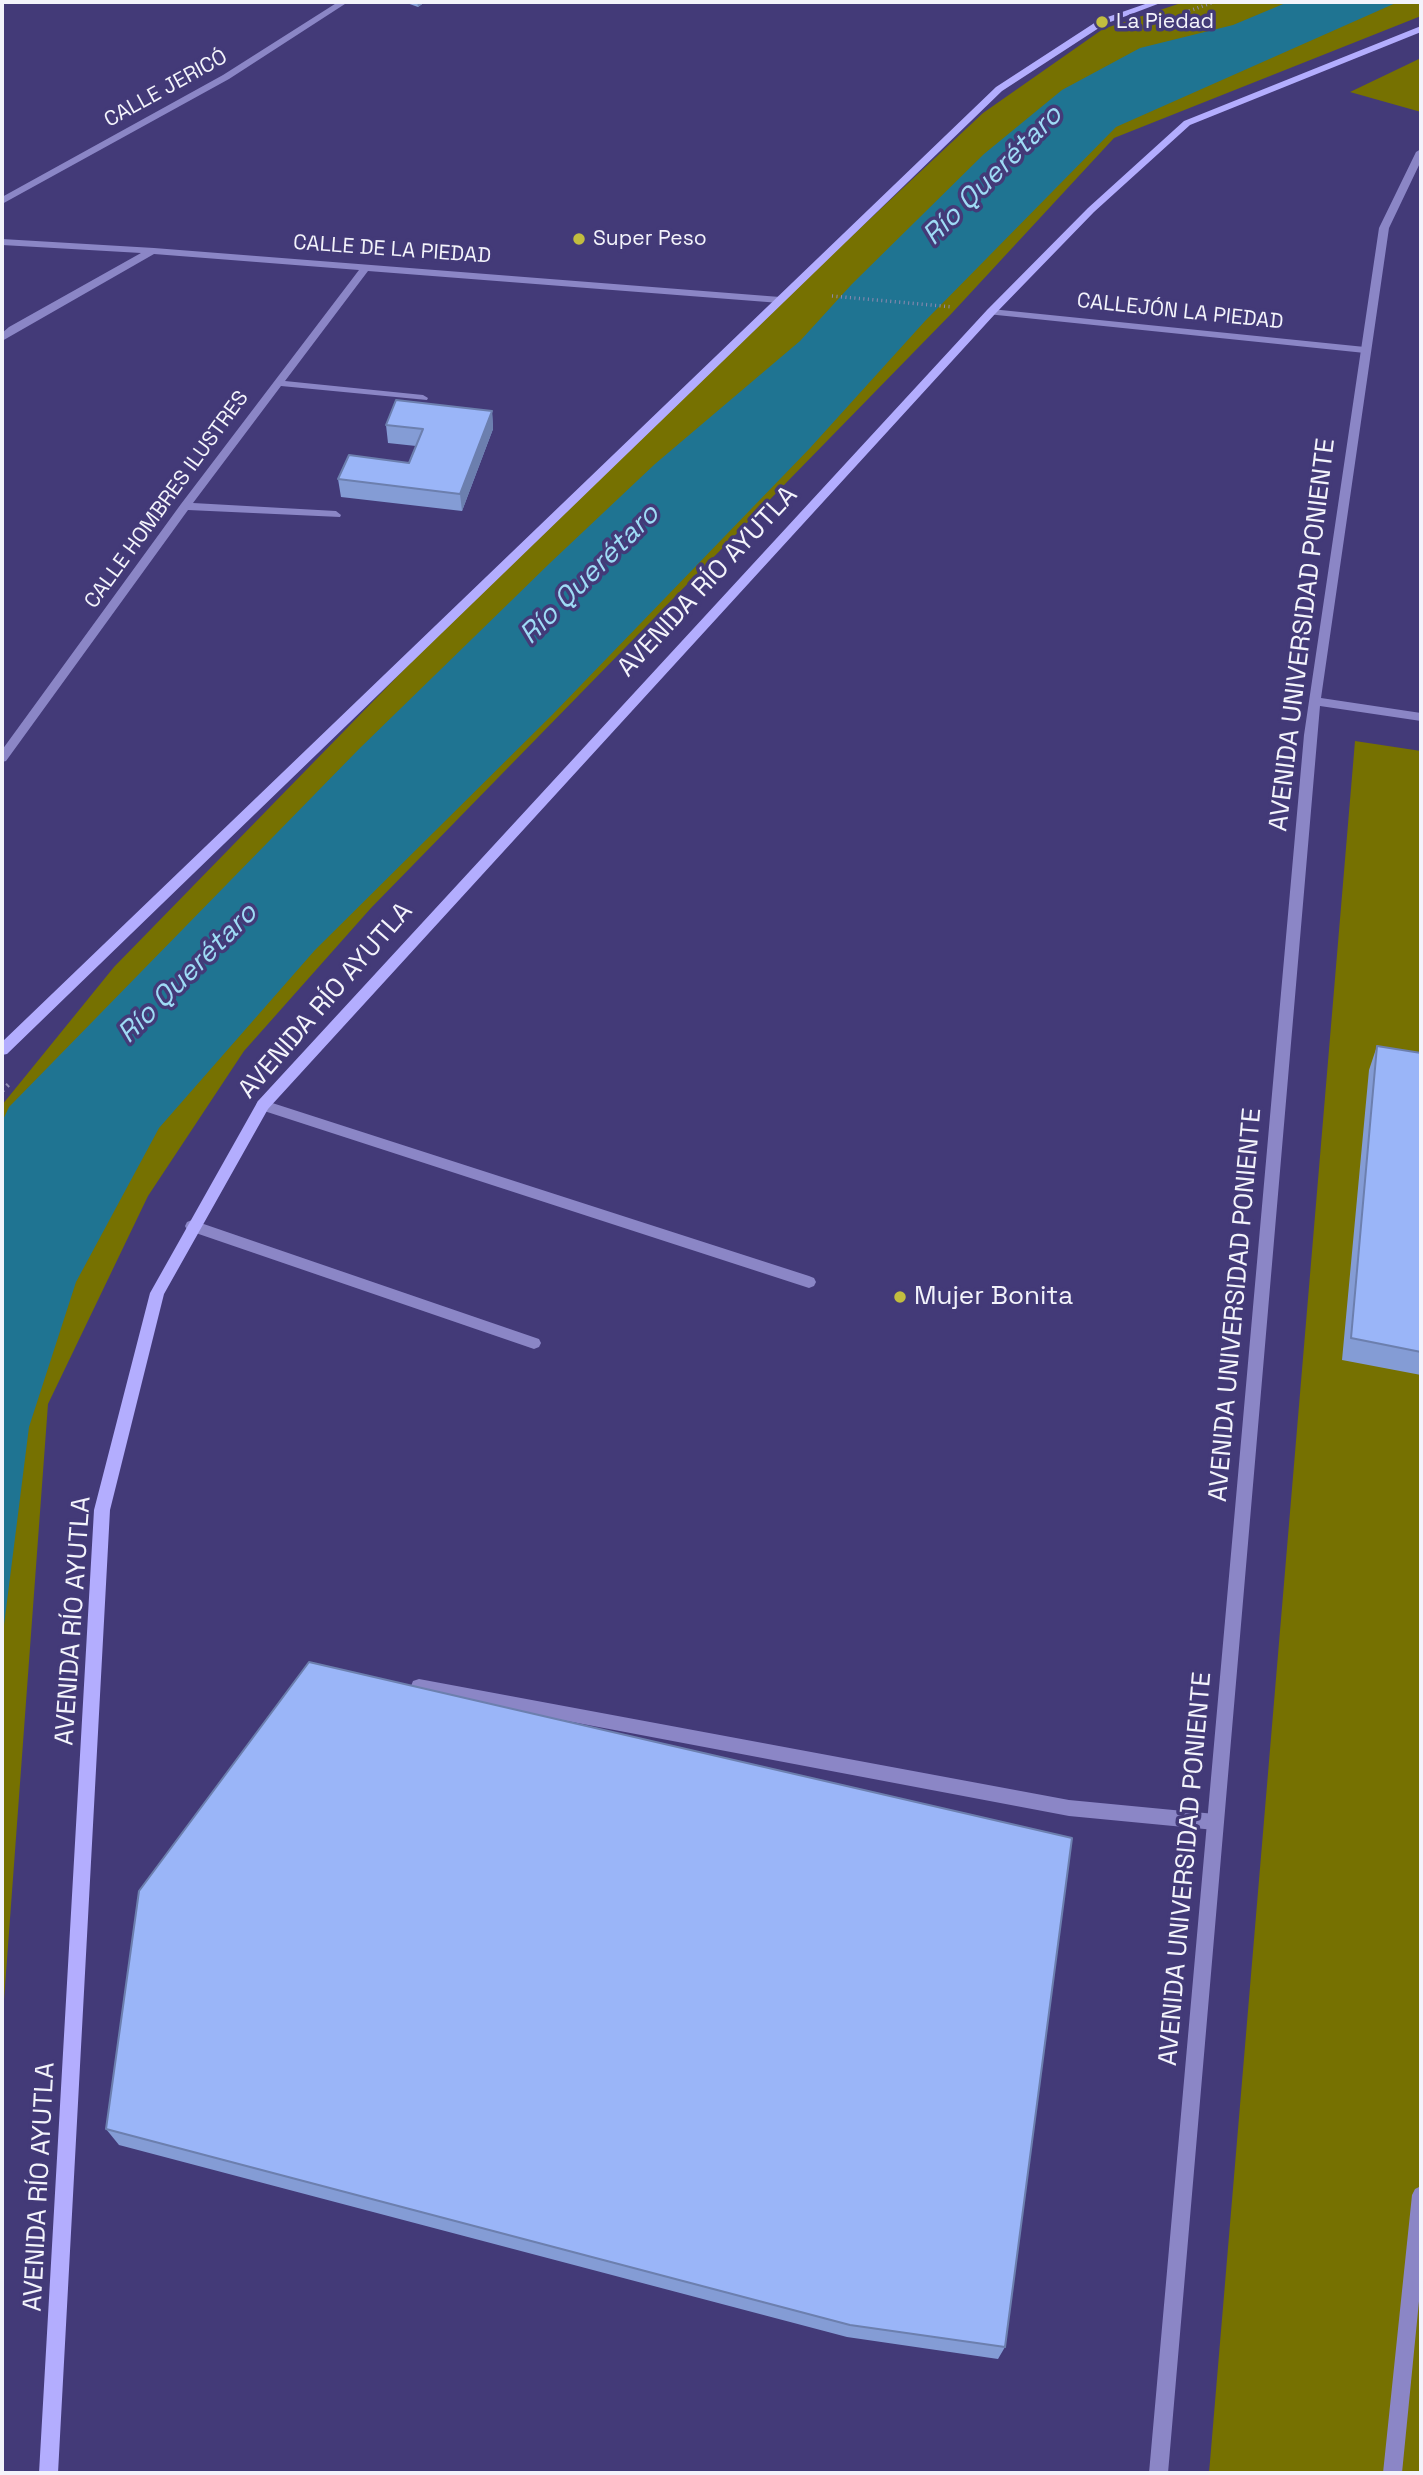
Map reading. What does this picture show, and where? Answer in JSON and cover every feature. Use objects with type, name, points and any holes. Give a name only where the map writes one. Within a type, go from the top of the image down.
[{"type":"main road","points":[[2,1050],[999,89],[1102,22],[1159,2]]},
{"type":"main road","name":"AVENIDA RÍO AYUTLA","points":[[48,2473],[102,1510],[157,1293],[192,1226],[263,1105],[991,312],[1090,210],[1187,123],[1421,29]]},
{"type":"street","name":"CALLE JERICÓ","points":[[2,201],[226,77],[344,2]]},
{"type":"street","name":"AVENIDA UNIVERSIDAD PONIENTE","points":[[1158,2473],[1315,701],[1384,228],[1421,152]]},
{"type":"street","name":"CALLE DE LA PIEDAD","points":[[2,242],[154,251],[780,300]]},
{"type":"street","points":[[2,338],[13,329],[154,251]]},
{"type":"street","name":"CALLE HOMBRES ILUSTRES","points":[[2,758],[185,506],[366,267]]},
{"type":"street","name":"CALLEJÓN LA PIEDAD","points":[[991,312],[1365,350]]},
{"type":"street","points":[[278,383],[423,397]]},
{"type":"street","points":[[185,506],[336,515]]},
{"type":"street","points":[[1315,701],[1421,717]]},
{"type":"street","points":[[263,1105],[809,1282]]},
{"type":"street","points":[[192,1226],[534,1343]]},
{"type":"street","points":[[419,1686],[1069,1808],[1215,1822]]},
{"type":"street","points":[[1392,2473],[1421,2195]]},
{"type":"path","points":[[839,296],[953,307]]},
{"type":"shaded area","points":[[1184,2],[1421,2],[1421,16],[1114,138],[952,313],[371,908],[244,1051],[148,1196],[48,1404],[2,2027],[2,1105],[114,967],[427,646],[713,366],[983,113],[1103,29]]},
{"type":"shaded area","points":[[1421,58],[1421,112],[1350,92]]},
{"type":"shaded area","points":[[1355,741],[1421,751],[1421,2473],[1209,2473]]},
{"type":"water","name":"Río Querétaro","points":[[1288,2],[1398,2],[1116,127],[925,321],[810,448],[553,714],[315,950],[159,1128],[76,1282],[29,1427],[2,1641],[2,1122],[9,1107],[359,749],[655,464],[800,341],[852,284],[984,154],[1062,90],[1140,48],[1233,25]]},
{"type":"building","points":[[396,400],[492,411],[460,494],[338,479],[349,455],[409,463],[423,429],[386,425]]},
{"type":"building","points":[[1377,1046],[1421,1053],[1421,1352],[1351,1338]]},
{"type":"building","points":[[309,1662],[1072,1838],[1005,2347],[850,2325],[106,2129],[139,1891]]},
{"type":"place","name":"La Piedad","points":[[1102,22]]},
{"type":"place","name":"Super Peso","points":[[579,239]]},
{"type":"place","name":"Mujer Bonita","points":[[900,1297]]}]
